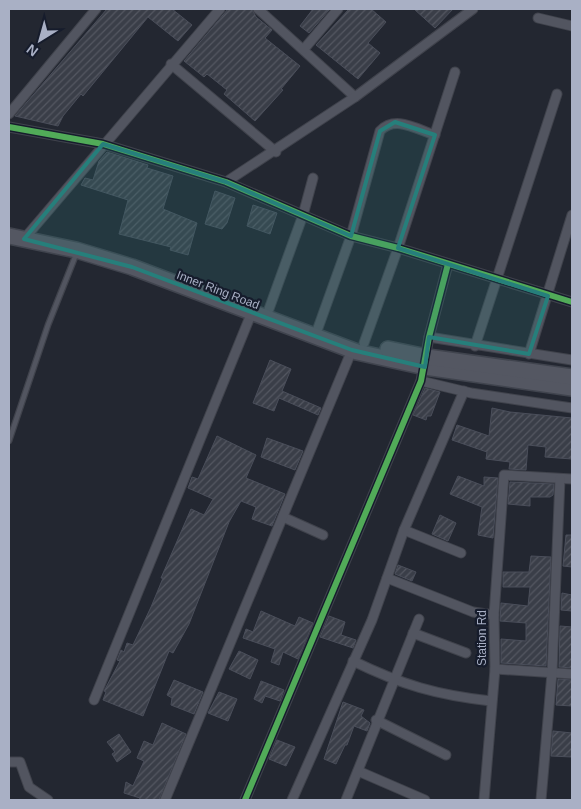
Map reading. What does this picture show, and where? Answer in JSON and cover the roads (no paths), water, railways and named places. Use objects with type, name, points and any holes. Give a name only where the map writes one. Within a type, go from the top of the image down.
[{"type":"main road","name":"Inner Ring Road","points":[[9,227],[27,236],[132,266],[252,312],[424,368]]},
{"type":"main road","name":"Inner Ring Road","points":[[9,236],[72,240],[119,253],[318,328],[358,347]]},
{"type":"main road","points":[[424,368],[572,376]]},
{"type":"main road","points":[[424,368],[572,388]]},
{"type":"street","points":[[9,114],[96,9]]},
{"type":"street","points":[[27,236],[171,64],[220,9]]},
{"type":"street","points":[[258,9],[355,97]]},
{"type":"street","points":[[304,49],[338,9]]},
{"type":"street","points":[[226,182],[276,152],[355,97],[473,9]]},
{"type":"street","points":[[538,18],[572,26]]},
{"type":"street","points":[[171,64],[276,152]]},
{"type":"street","points":[[165,800],[283,517],[358,347],[398,248],[455,72]]},
{"type":"street","points":[[476,346],[557,94]]},
{"type":"street","points":[[318,328],[351,236],[380,131],[387,124],[395,122],[434,135]]},
{"type":"street","points":[[9,127],[103,144],[226,182],[351,236],[398,248],[572,302]]},
{"type":"street","points":[[269,309],[303,216],[313,178]]},
{"type":"street","points":[[529,354],[572,215]]},
{"type":"street","points":[[245,800],[424,368],[429,337],[448,264]]},
{"type":"street","points":[[94,700],[252,312]]},
{"type":"street","points":[[429,337],[572,360]]},
{"type":"street","points":[[424,368],[464,391],[572,408]]},
{"type":"street","points":[[292,800],[372,620],[404,530],[464,391]]},
{"type":"street","name":"Station Rd","points":[[484,800],[495,669],[494,615],[504,475],[560,479]]},
{"type":"street","points":[[541,800],[552,673],[560,479],[572,479]]},
{"type":"street","points":[[283,517],[323,535]]},
{"type":"street","points":[[404,530],[460,553]]},
{"type":"street","points":[[387,578],[473,612],[494,615]]},
{"type":"street","points":[[346,800],[376,720],[420,619]]},
{"type":"street","points":[[413,633],[466,653]]},
{"type":"street","points":[[353,661],[393,680],[448,696],[491,701]]},
{"type":"street","points":[[495,669],[572,674]]},
{"type":"street","points":[[376,720],[446,755]]},
{"type":"street","points":[[9,762],[20,762],[29,786],[48,800]]},
{"type":"street","points":[[358,771],[425,800]]},
{"type":"street","points":[[401,800],[405,790]]},
{"type":"lane","points":[[9,441],[48,325],[78,250]]}]
